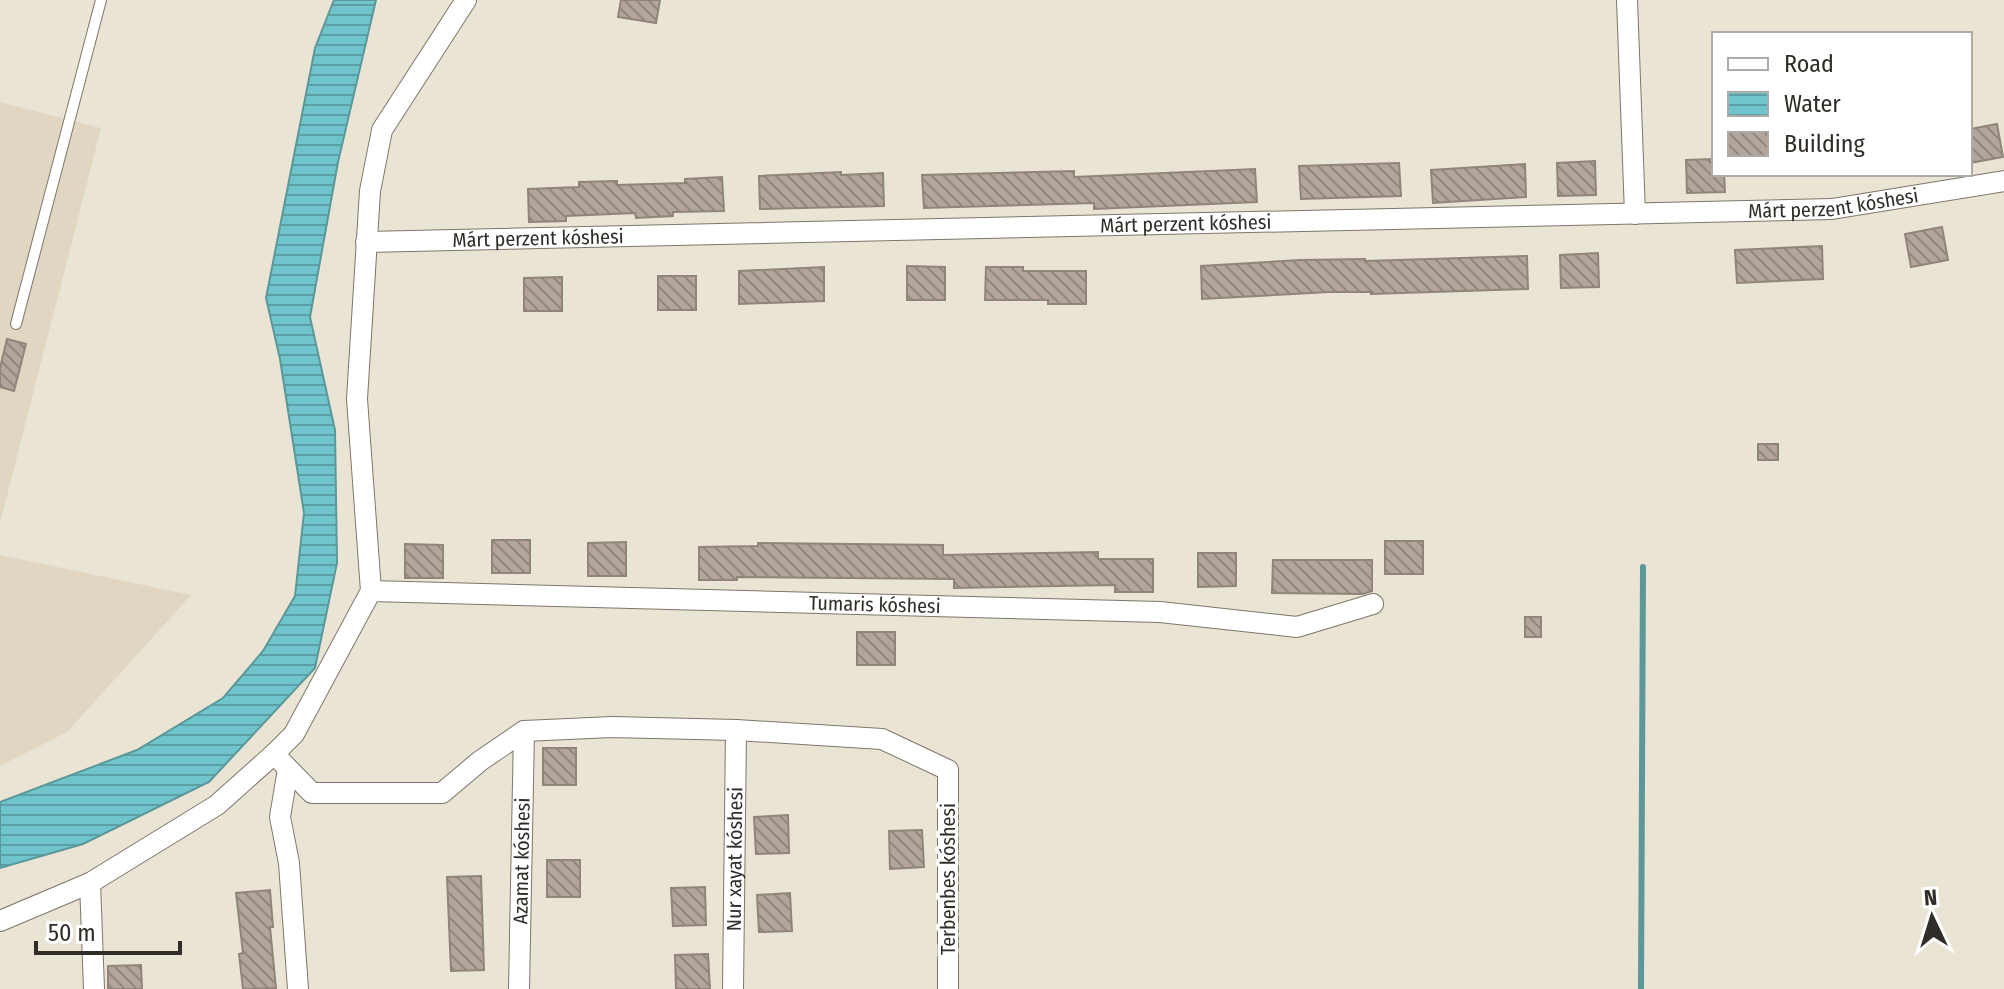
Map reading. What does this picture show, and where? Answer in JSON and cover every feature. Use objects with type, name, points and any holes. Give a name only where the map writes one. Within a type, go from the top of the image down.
[{"type":"street","points":[[298,989],[289,863],[280,817],[281,762],[371,591],[357,399],[370,191],[382,130],[466,0]]},
{"type":"street","points":[[1627,0],[1635,214]]},
{"type":"street","name":"Márt perzent kóshesi","points":[[366,242],[1832,209],[2004,181]]},
{"type":"street","name":"Tumaris kóshesi","points":[[371,591],[1160,612],[1297,627],[1373,604]]},
{"type":"street","points":[[281,762],[312,793],[442,793],[480,761],[524,731],[612,727],[736,730]]},
{"type":"street","name":"Terbenbes kóshesi","points":[[736,730],[882,739],[948,770],[948,989]]},
{"type":"street","name":"Nur xayat kóshesi","points":[[733,989],[736,730]]},
{"type":"street","name":"Azamat kóshesi","points":[[519,989],[524,731]]},
{"type":"street","points":[[0,921],[90,883],[281,762]]},
{"type":"street","points":[[90,883],[94,989]]},
{"type":"lane","points":[[16,324],[101,0]]},
{"type":"shaded area","points":[[0,102],[101,128],[0,523]]},
{"type":"shaded area","points":[[0,555],[191,595],[67,732],[0,766]]},
{"type":"water","points":[[334,0],[376,0],[338,162],[310,317],[335,430],[337,563],[315,668],[209,782],[83,844],[0,868],[0,802],[137,750],[223,698],[263,651],[295,596],[304,513],[280,359],[266,298],[315,48]]},
{"type":"building","points":[[621,0],[660,0],[656,23],[618,17]]},
{"type":"building","points":[[1997,124],[2003,157],[1972,163],[1972,129]]},
{"type":"building","points":[[1712,159],[1712,176],[1724,176],[1725,192],[1687,193],[1686,160]]},
{"type":"building","points":[[1595,161],[1596,195],[1558,196],[1557,163]]},
{"type":"building","points":[[1399,163],[1401,196],[1301,199],[1299,166]]},
{"type":"building","points":[[1525,164],[1526,197],[1433,203],[1431,170]]},
{"type":"building","points":[[1255,169],[1257,202],[1094,209],[1094,203],[924,208],[922,175],[1074,171],[1074,177]]},
{"type":"building","points":[[841,172],[841,175],[883,173],[884,206],[760,209],[759,176]]},
{"type":"building","points":[[722,177],[724,211],[673,212],[673,216],[636,218],[635,213],[566,216],[566,221],[529,222],[528,189],[579,187],[579,182],[617,181],[617,185],[685,183],[685,179]]},
{"type":"building","points":[[1942,227],[1948,260],[1911,267],[1905,234]]},
{"type":"building","points":[[1822,246],[1823,279],[1737,283],[1735,250]]},
{"type":"building","points":[[1598,253],[1599,287],[1561,288],[1560,255]]},
{"type":"building","points":[[1527,256],[1528,289],[1371,294],[1329,292],[1202,299],[1201,266],[1301,260]]},
{"type":"building","points":[[907,266],[945,267],[945,300],[907,300]]},
{"type":"building","points":[[824,267],[824,301],[739,304],[739,271]]},
{"type":"building","points":[[986,267],[1023,267],[1023,271],[1086,271],[1086,304],[1048,304],[1048,300],[985,300]]},
{"type":"building","points":[[658,276],[696,276],[696,310],[658,310]]},
{"type":"building","points":[[562,277],[562,311],[524,311],[524,278]]},
{"type":"building","points":[[7,339],[26,344],[14,391],[0,387],[0,368]]},
{"type":"building","points":[[1758,444],[1778,444],[1778,460],[1758,460]]},
{"type":"building","points":[[492,540],[530,540],[530,573],[492,573]]},
{"type":"building","points":[[1385,541],[1423,541],[1423,574],[1385,574]]},
{"type":"building","points":[[626,542],[626,576],[588,576],[588,543]]},
{"type":"building","points":[[758,543],[943,545],[943,555],[1098,552],[1098,559],[1153,559],[1153,592],[1115,592],[1115,585],[954,588],[954,579],[737,577],[737,580],[699,580],[699,547],[758,546]]},
{"type":"building","points":[[405,544],[443,545],[443,578],[405,578]]},
{"type":"building","points":[[1198,553],[1236,553],[1236,586],[1198,587]]},
{"type":"building","points":[[1273,560],[1372,560],[1372,591],[1363,594],[1272,593]]},
{"type":"building","points":[[1525,617],[1541,617],[1541,637],[1525,637]]},
{"type":"building","points":[[857,632],[895,632],[895,665],[857,665]]},
{"type":"building","points":[[543,748],[576,748],[576,785],[543,785]]},
{"type":"building","points":[[788,815],[789,853],[756,854],[754,817]]},
{"type":"building","points":[[922,830],[924,867],[890,869],[889,831]]},
{"type":"building","points":[[547,860],[580,860],[580,897],[547,897]]},
{"type":"building","points":[[481,876],[484,970],[451,971],[447,877]]},
{"type":"building","points":[[705,887],[706,925],[673,926],[671,888]]},
{"type":"building","points":[[270,890],[276,988],[243,989],[239,954],[243,953],[236,893]]},
{"type":"building","points":[[790,893],[792,931],[759,932],[757,895]]},
{"type":"building","points":[[708,954],[710,989],[676,989],[675,955]]},
{"type":"building","points":[[141,965],[142,989],[108,989],[108,966]]},
{"type":"waterway","points":[[1641,989],[1643,567]]}]
